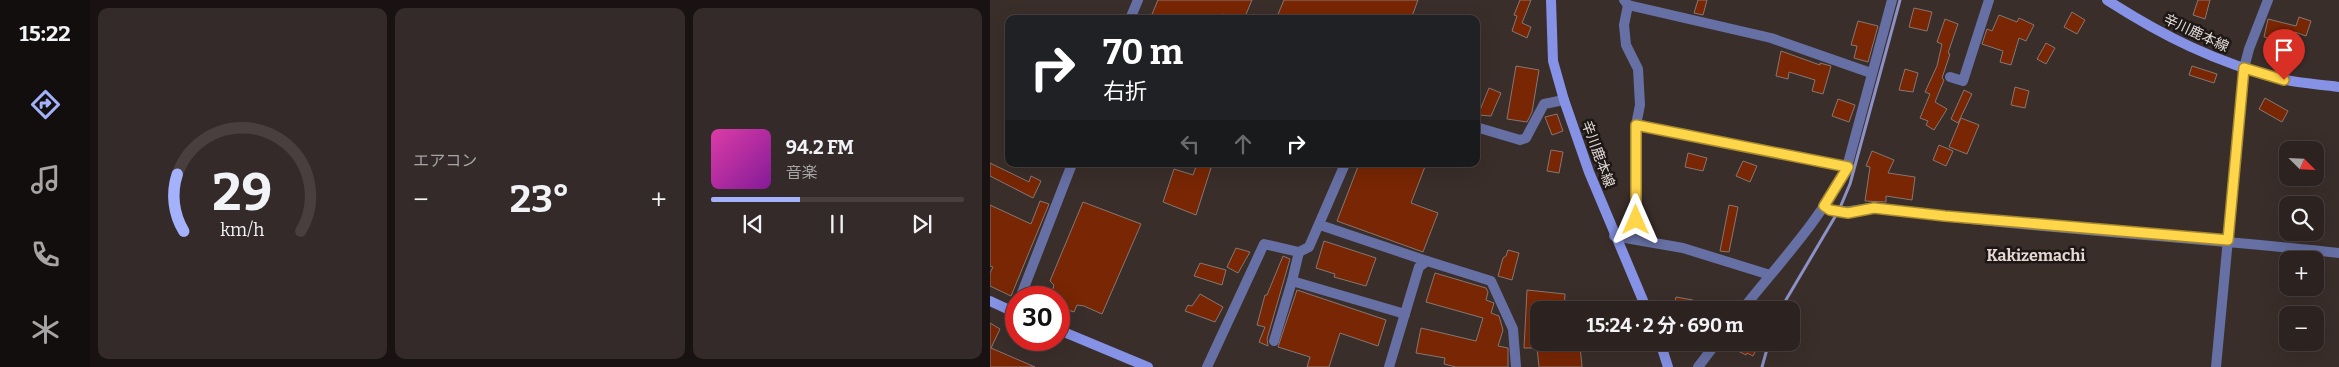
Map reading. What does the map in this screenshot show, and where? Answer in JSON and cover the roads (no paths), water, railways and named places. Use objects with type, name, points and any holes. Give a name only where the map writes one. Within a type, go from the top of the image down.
[{"type":"main road","name":"辛川鹿本線","points":[[1551,0],[1553,60],[1564,100],[1588,172],[1643,301]]},
{"type":"main road","name":"辛川鹿本線","points":[[2107,0],[2150,27],[2218,60],[2284,80],[2339,86]]},
{"type":"main road","points":[[990,302],[1005,307]]},
{"type":"main road","points":[[1070,335],[1148,367]]},
{"type":"main road","points":[[1663,351],[1668,367]]},
{"type":"street","points":[[1131,15],[1138,0]]},
{"type":"street","points":[[1749,301],[1801,239],[1848,167],[1892,0]]},
{"type":"street","points":[[1950,77],[1963,81],[1990,0]]},
{"type":"street","points":[[2216,367],[2244,68],[2249,49],[2268,0]]},
{"type":"street","points":[[1636,240],[1636,125],[1640,105],[1638,69],[1626,44],[1624,25],[1626,3],[1771,38],[1872,72]]},
{"type":"street","points":[[1480,128],[1520,140],[1526,138],[1544,104],[1564,100]]},
{"type":"street","points":[[1636,125],[1848,167]]},
{"type":"street","points":[[1025,286],[1071,167]]},
{"type":"street","points":[[1207,367],[1264,244],[1299,252],[1309,247],[1344,167]]},
{"type":"street","points":[[1824,206],[1830,210],[1848,213],[1874,208],[1945,216],[2228,240],[2339,253]]},
{"type":"street","points":[[1320,225],[1491,281],[1513,330],[1516,367]]},
{"type":"street","points":[[1614,236],[1683,248],[1770,275]]},
{"type":"street","points":[[1274,341],[1299,252]]},
{"type":"street","points":[[1388,367],[1419,267],[1427,261]]},
{"type":"street","points":[[1292,281],[1405,314]]},
{"type":"street","points":[[1698,367],[1710,351]]},
{"type":"waterway","points":[[1785,301],[1839,210],[1850,184],[1900,0]]},
{"type":"waterway","points":[[1762,367],[1766,351]]},
{"type":"district","name":"Kakizemachi","points":[[2036,255]]}]
